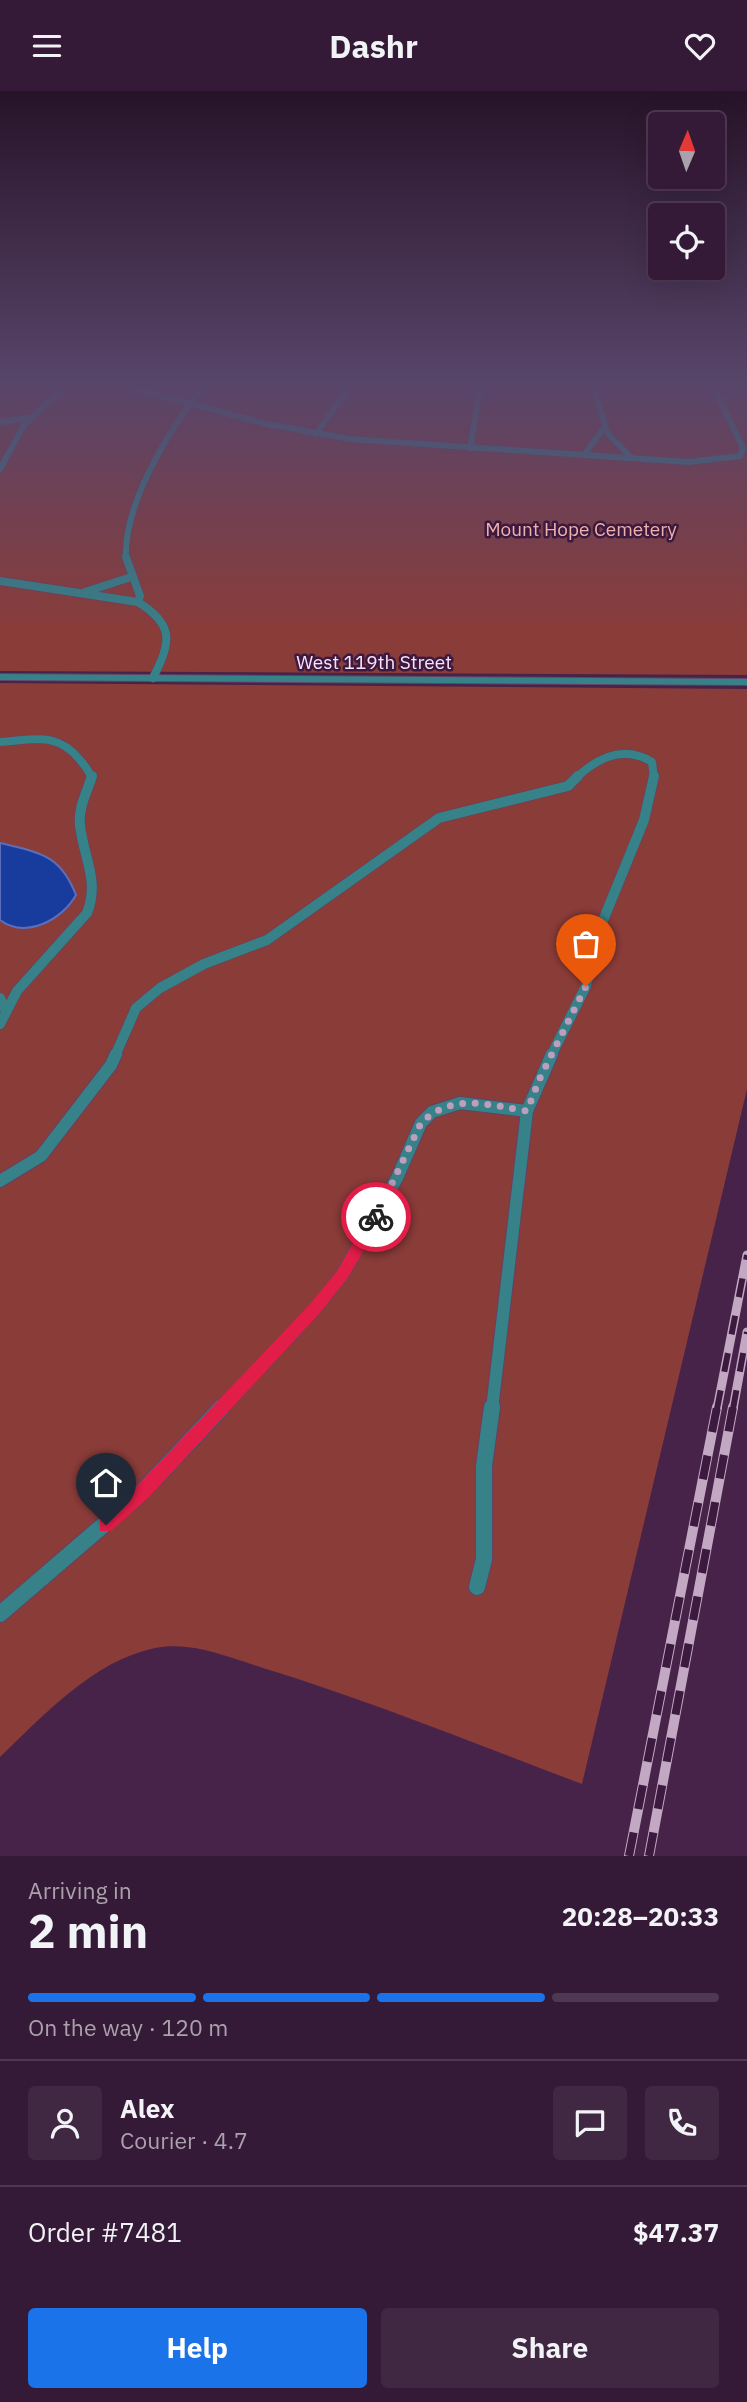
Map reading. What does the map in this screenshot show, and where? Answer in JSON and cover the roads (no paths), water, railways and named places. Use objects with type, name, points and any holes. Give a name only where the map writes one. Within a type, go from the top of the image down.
[{"type":"street","name":"West 119th Street","points":[[0,677],[747,682]]},
{"type":"lane","points":[[138,602],[141,596],[131,577],[125,551],[133,516],[156,468]]},
{"type":"lane","points":[[76,593],[109,586],[131,577]]},
{"type":"lane","points":[[0,581],[138,602],[149,608],[167,626],[170,642],[153,678]]},
{"type":"lane","points":[[0,742],[55,737],[69,747],[92,776],[80,812],[80,826],[93,878],[91,903],[87,913],[28,977],[0,1024]]},
{"type":"lane","points":[[0,1181],[29,1166],[41,1156],[111,1065],[129,1018],[152,993],[205,964],[253,947],[275,935],[439,818],[568,786],[600,757],[619,753],[639,754],[652,762],[655,773],[644,820],[602,923],[586,986],[540,1078],[527,1111],[507,1299],[484,1466],[484,1559],[477,1587]]},
{"type":"lane","points":[[0,998],[6,1011]]},
{"type":"lane","points":[[0,1614],[143,1491],[314,1310],[342,1275],[397,1178],[421,1123],[432,1112],[460,1103],[527,1111]]},
{"type":"water","points":[[0,843],[37,853],[55,863],[70,881],[76,895],[70,904],[53,919],[32,927],[21,928],[0,920]]},
{"type":"railway","points":[[717,1409],[747,1255]]},
{"type":"railway","points":[[733,1409],[747,1332]]},
{"type":"railway","points":[[629,1856],[717,1407]]},
{"type":"railway","points":[[649,1856],[733,1407]]},
{"type":"park label","name":"Mount Hope Cemetery","points":[[581,529]]}]
